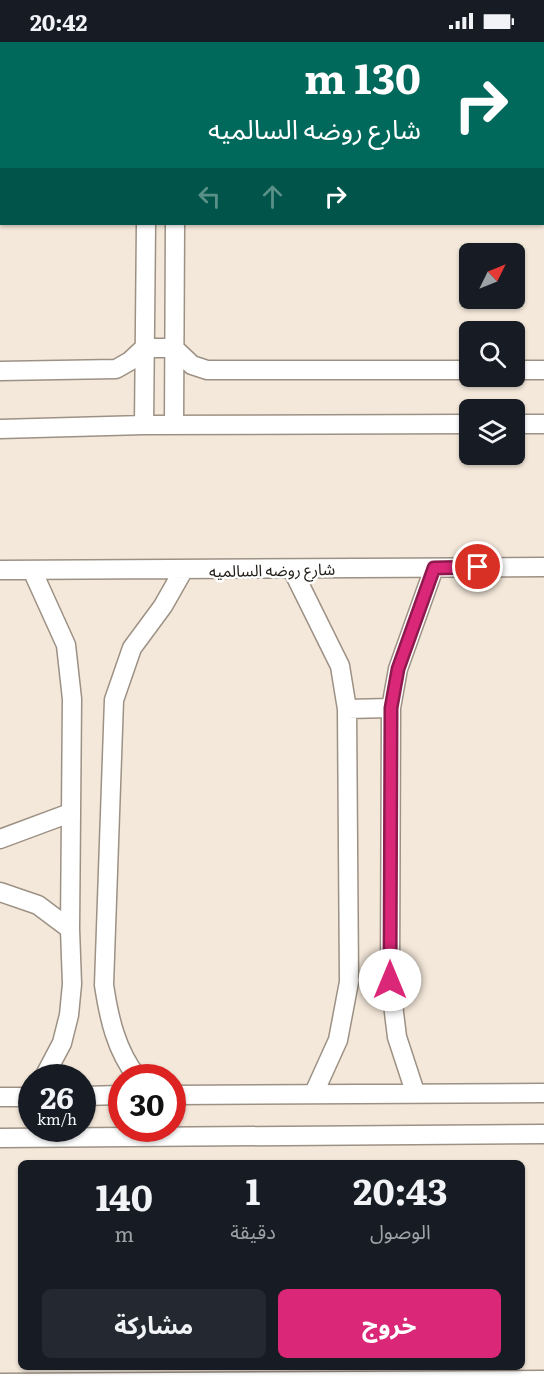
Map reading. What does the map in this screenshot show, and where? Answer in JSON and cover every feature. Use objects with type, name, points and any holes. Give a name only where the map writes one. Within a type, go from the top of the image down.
[{"type":"street","points":[[144,425],[146,225]]},
{"type":"street","points":[[174,425],[175,225]]},
{"type":"street","points":[[0,371],[116,369],[130,361],[144,348],[174,348],[192,365],[207,370],[459,370]]},
{"type":"street","points":[[525,370],[544,370]]},
{"type":"street","points":[[0,429],[144,425],[459,424]]},
{"type":"street","points":[[525,424],[544,424]]},
{"type":"street","name":"شارع روضه السالميه","points":[[0,570],[544,567]]},
{"type":"street","points":[[415,1092],[405,1065],[392,1009],[391,708],[398,669],[434,568]]},
{"type":"street","points":[[130,1064],[118,1044],[109,1015],[104,985],[114,700],[132,648],[163,606],[184,569]]},
{"type":"street","points":[[292,569],[340,666],[347,709],[349,982],[338,1040],[314,1093]]},
{"type":"street","points":[[32,570],[66,645],[71,671],[70,929],[72,984],[69,1015],[62,1043],[51,1064]]},
{"type":"street","points":[[347,709],[391,708]]},
{"type":"street","points":[[0,839],[70,813]]},
{"type":"street","points":[[0,892],[38,905],[70,929]]},
{"type":"street","points":[[72,984],[104,985]]},
{"type":"street","points":[[186,1095],[544,1093]]},
{"type":"street","points":[[0,1097],[18,1096]]},
{"type":"street","points":[[0,1138],[544,1134]]},
{"type":"street","points":[[0,1383],[459,1384],[544,1380]]},
{"type":"route","points":[[390,980],[391,708],[398,669],[434,568],[478,567]]}]
